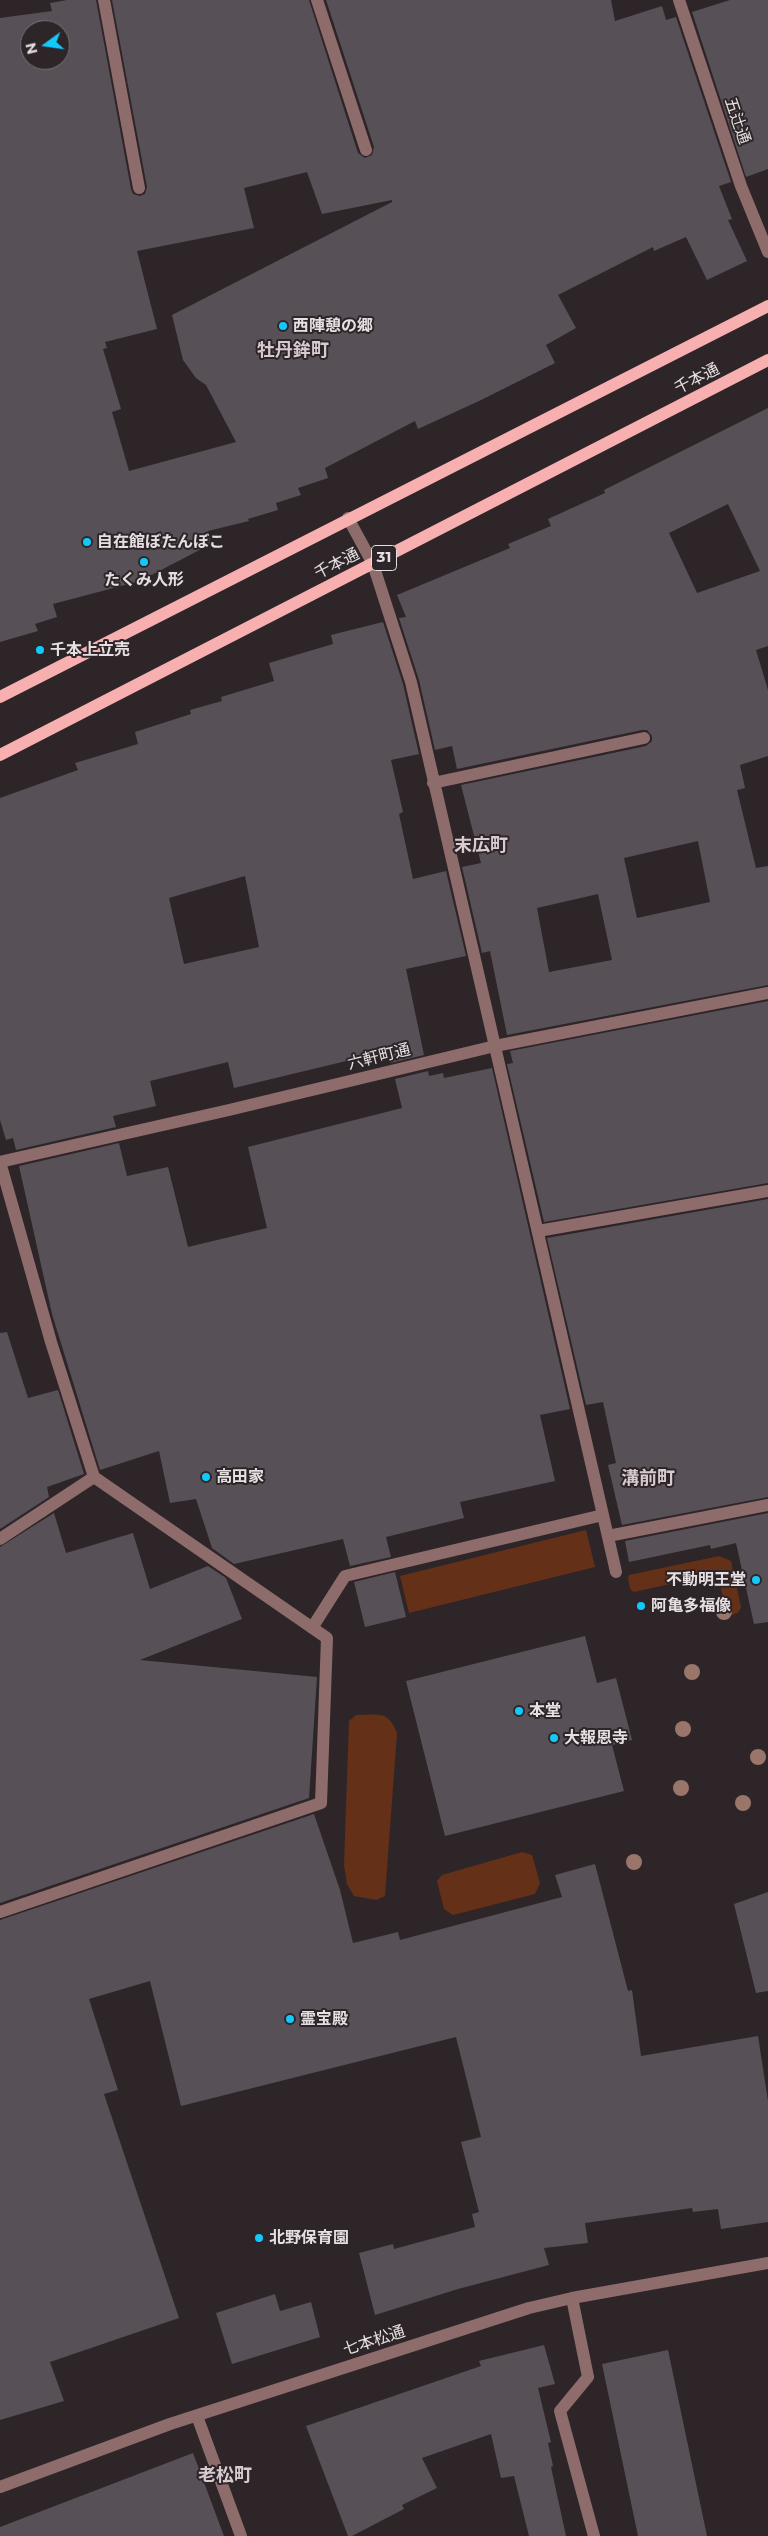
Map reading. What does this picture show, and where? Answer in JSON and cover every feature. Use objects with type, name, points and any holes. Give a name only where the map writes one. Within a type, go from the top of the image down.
[{"type":"main road","name":"千本通","points":[[0,697],[348,518],[768,306]]},
{"type":"main road","name":"千本通","points":[[0,756],[768,360]]},
{"type":"street","points":[[104,0],[139,188]]},
{"type":"street","points":[[317,0],[366,150]]},
{"type":"street","name":"五辻通","points":[[679,0],[741,186],[768,252]]},
{"type":"street","points":[[348,518],[373,564],[411,682],[616,1572]]},
{"type":"street","points":[[433,783],[644,738]]},
{"type":"street","name":"六軒町通","points":[[0,1162],[229,1110],[495,1046],[768,993]]},
{"type":"street","points":[[0,1162],[51,1342],[94,1477],[327,1638],[321,1803],[0,1912]]},
{"type":"street","points":[[538,1231],[768,1191]]},
{"type":"street","points":[[0,1539],[94,1477]]},
{"type":"street","points":[[608,1536],[768,1505]]},
{"type":"street","points":[[312,1628],[345,1576],[603,1515]]},
{"type":"street","name":"七本松通","points":[[0,2487],[197,2416],[530,2308],[572,2298],[768,2263]]},
{"type":"street","points":[[572,2298],[588,2377],[560,2410],[594,2536]]},
{"type":"street","points":[[197,2416],[241,2536]]},
{"type":"shaded area","points":[[586,1530],[595,1567],[409,1613],[400,1576]]},
{"type":"shaded area","points":[[719,1556],[731,1561],[741,1607],[738,1613],[731,1615],[726,1612],[719,1579],[711,1575],[634,1592],[630,1589],[629,1575]]},
{"type":"shaded area","points":[[356,1715],[381,1715],[386,1717],[390,1720],[397,1733],[385,1896],[376,1900],[354,1896],[347,1884],[344,1865],[349,1721]]},
{"type":"shaded area","points":[[522,1852],[532,1855],[540,1883],[535,1894],[453,1915],[444,1909],[437,1881],[442,1875]]},
{"type":"building","points":[[67,0],[96,0],[131,189],[133,194],[140,196],[145,194],[147,187],[112,0],[309,0],[358,153],[365,158],[372,155],[374,147],[326,0],[611,0],[615,21],[662,6],[666,20],[676,17],[731,182],[719,186],[732,219],[728,220],[747,261],[707,280],[686,237],[654,251],[653,247],[558,295],[576,328],[546,345],[555,363],[418,429],[415,421],[325,468],[328,478],[298,488],[301,495],[276,503],[278,510],[248,519],[249,521],[208,531],[211,544],[140,581],[53,604],[57,617],[35,624],[38,631],[0,642],[0,18],[52,11],[50,3]],"holes":[[[307,172],[322,214],[392,200],[392,202],[172,315],[183,360],[196,378],[206,385],[236,442],[129,471],[112,412],[121,409],[103,349],[107,348],[105,342],[157,329],[137,251],[254,228],[244,188]]]},
{"type":"building","points":[[730,0],[768,0],[768,169],[746,177],[692,12]]},
{"type":"building","points":[[768,408],[768,646],[756,650],[768,690],[768,756],[740,765],[745,788],[737,790],[756,868],[768,866],[768,985],[507,1035],[490,951],[482,953],[462,867],[481,863],[461,785],[646,746],[652,741],[652,736],[647,730],[642,730],[457,769],[452,746],[435,750],[419,680],[399,618],[406,617],[397,595],[510,548],[508,544],[551,526],[548,519],[605,493],[604,490]],"holes":[[[728,504],[760,571],[697,593],[669,533]],[[698,841],[710,902],[637,918],[624,858]],[[598,894],[612,960],[549,972],[537,908]]]},
{"type":"building","points":[[383,622],[403,684],[419,754],[391,760],[403,812],[399,814],[413,879],[446,871],[466,956],[406,969],[424,1055],[391,1063],[388,1051],[234,1088],[228,1062],[150,1081],[156,1106],[113,1116],[116,1127],[16,1150],[13,1138],[6,1140],[0,1120],[0,798],[78,770],[75,763],[138,744],[135,732],[191,714],[190,710],[222,701],[221,697],[274,681],[269,663],[333,644],[331,635]],"holes":[[[245,876],[259,947],[184,964],[169,898]]]},
{"type":"building","points":[[768,1001],[768,1183],[544,1222],[507,1064],[513,1063],[510,1051]]},
{"type":"building","points":[[492,1068],[570,1409],[540,1415],[555,1481],[460,1502],[464,1518],[386,1537],[391,1557],[350,1566],[343,1539],[234,1564],[212,1548],[196,1499],[170,1503],[159,1451],[100,1470],[52,1314],[19,1166],[119,1143],[127,1176],[168,1167],[188,1247],[267,1228],[248,1147],[402,1108],[395,1079],[428,1071],[429,1076],[443,1073],[444,1078]]},
{"type":"building","points":[[768,1199],[768,1497],[622,1525],[608,1465],[616,1463],[603,1402],[586,1405],[547,1238]]},
{"type":"building","points":[[7,1332],[28,1398],[58,1390],[84,1474],[47,1487],[49,1497],[0,1529],[0,1333]]},
{"type":"building","points":[[54,1513],[66,1553],[133,1533],[150,1589],[208,1566],[226,1578],[242,1619],[140,1660],[317,1677],[309,1798],[0,1903],[0,1547]]},
{"type":"building","points":[[768,1513],[768,1622],[754,1624],[736,1543],[711,1549],[710,1545],[629,1562],[625,1541]]},
{"type":"building","points":[[395,1572],[406,1617],[365,1627],[354,1582]]},
{"type":"building","name":"本堂","points":[[585,1636],[597,1683],[616,1678],[632,1740],[612,1745],[624,1791],[445,1836],[406,1681]]},
{"type":"building","points":[[314,1814],[340,1890],[353,1943],[398,1932],[400,1940],[562,1897],[555,1875],[595,1864],[628,1991],[632,1990],[641,2056],[758,2036],[768,2101],[768,2222],[721,2229],[718,2209],[693,2212],[692,2208],[585,2223],[588,2243],[544,2248],[549,2265],[458,2289],[375,2315],[359,2253],[393,2244],[394,2249],[475,2227],[472,2214],[479,2212],[461,2142],[481,2137],[456,2037],[181,2106],[150,1981],[89,1999],[118,2090],[104,2094],[179,2318],[50,2362],[64,2401],[0,2420],[0,1920]]},
{"type":"building","points":[[768,1892],[768,1991],[756,1993],[734,1904]]},
{"type":"building","points":[[275,2294],[280,2311],[311,2302],[320,2337],[232,2364],[216,2313]]},
{"type":"building","points":[[544,2345],[555,2384],[538,2388],[551,2442],[548,2443],[553,2466],[551,2467],[566,2536],[529,2536],[514,2476],[501,2478],[491,2434],[422,2458],[437,2488],[402,2505],[404,2509],[352,2536],[348,2536],[306,2426],[481,2366],[479,2361]]},
{"type":"building","points":[[668,2350],[707,2536],[638,2536],[602,2364]]},
{"type":"building","points":[[193,2453],[224,2536],[0,2536],[0,2527]]},
{"type":"place","name":"西陣憩の郷","points":[[283,326]]},
{"type":"place","name":"自在館ぼたんぼこ","points":[[87,542]]},
{"type":"place","name":"たくみ人形","points":[[144,562]]},
{"type":"place","name":"千本上立売","points":[[40,650]]},
{"type":"place","name":"高田家","points":[[206,1477]]},
{"type":"place","name":"不動明王堂","points":[[756,1580]]},
{"type":"place","name":"阿亀多福像","points":[[641,1606]]},
{"type":"place","name":"本堂","points":[[519,1711]]},
{"type":"place","name":"大報恩寺","points":[[554,1738]]},
{"type":"place","name":"霊宝殿","points":[[290,2019]]},
{"type":"place","name":"北野保育園","points":[[259,2238]]},
{"type":"district","name":"牡丹鉾町","points":[[293,351]]},
{"type":"district","name":"末広町","points":[[481,846]]},
{"type":"district","name":"溝前町","points":[[648,1479]]},
{"type":"district","name":"老松町","points":[[225,2476]]}]
